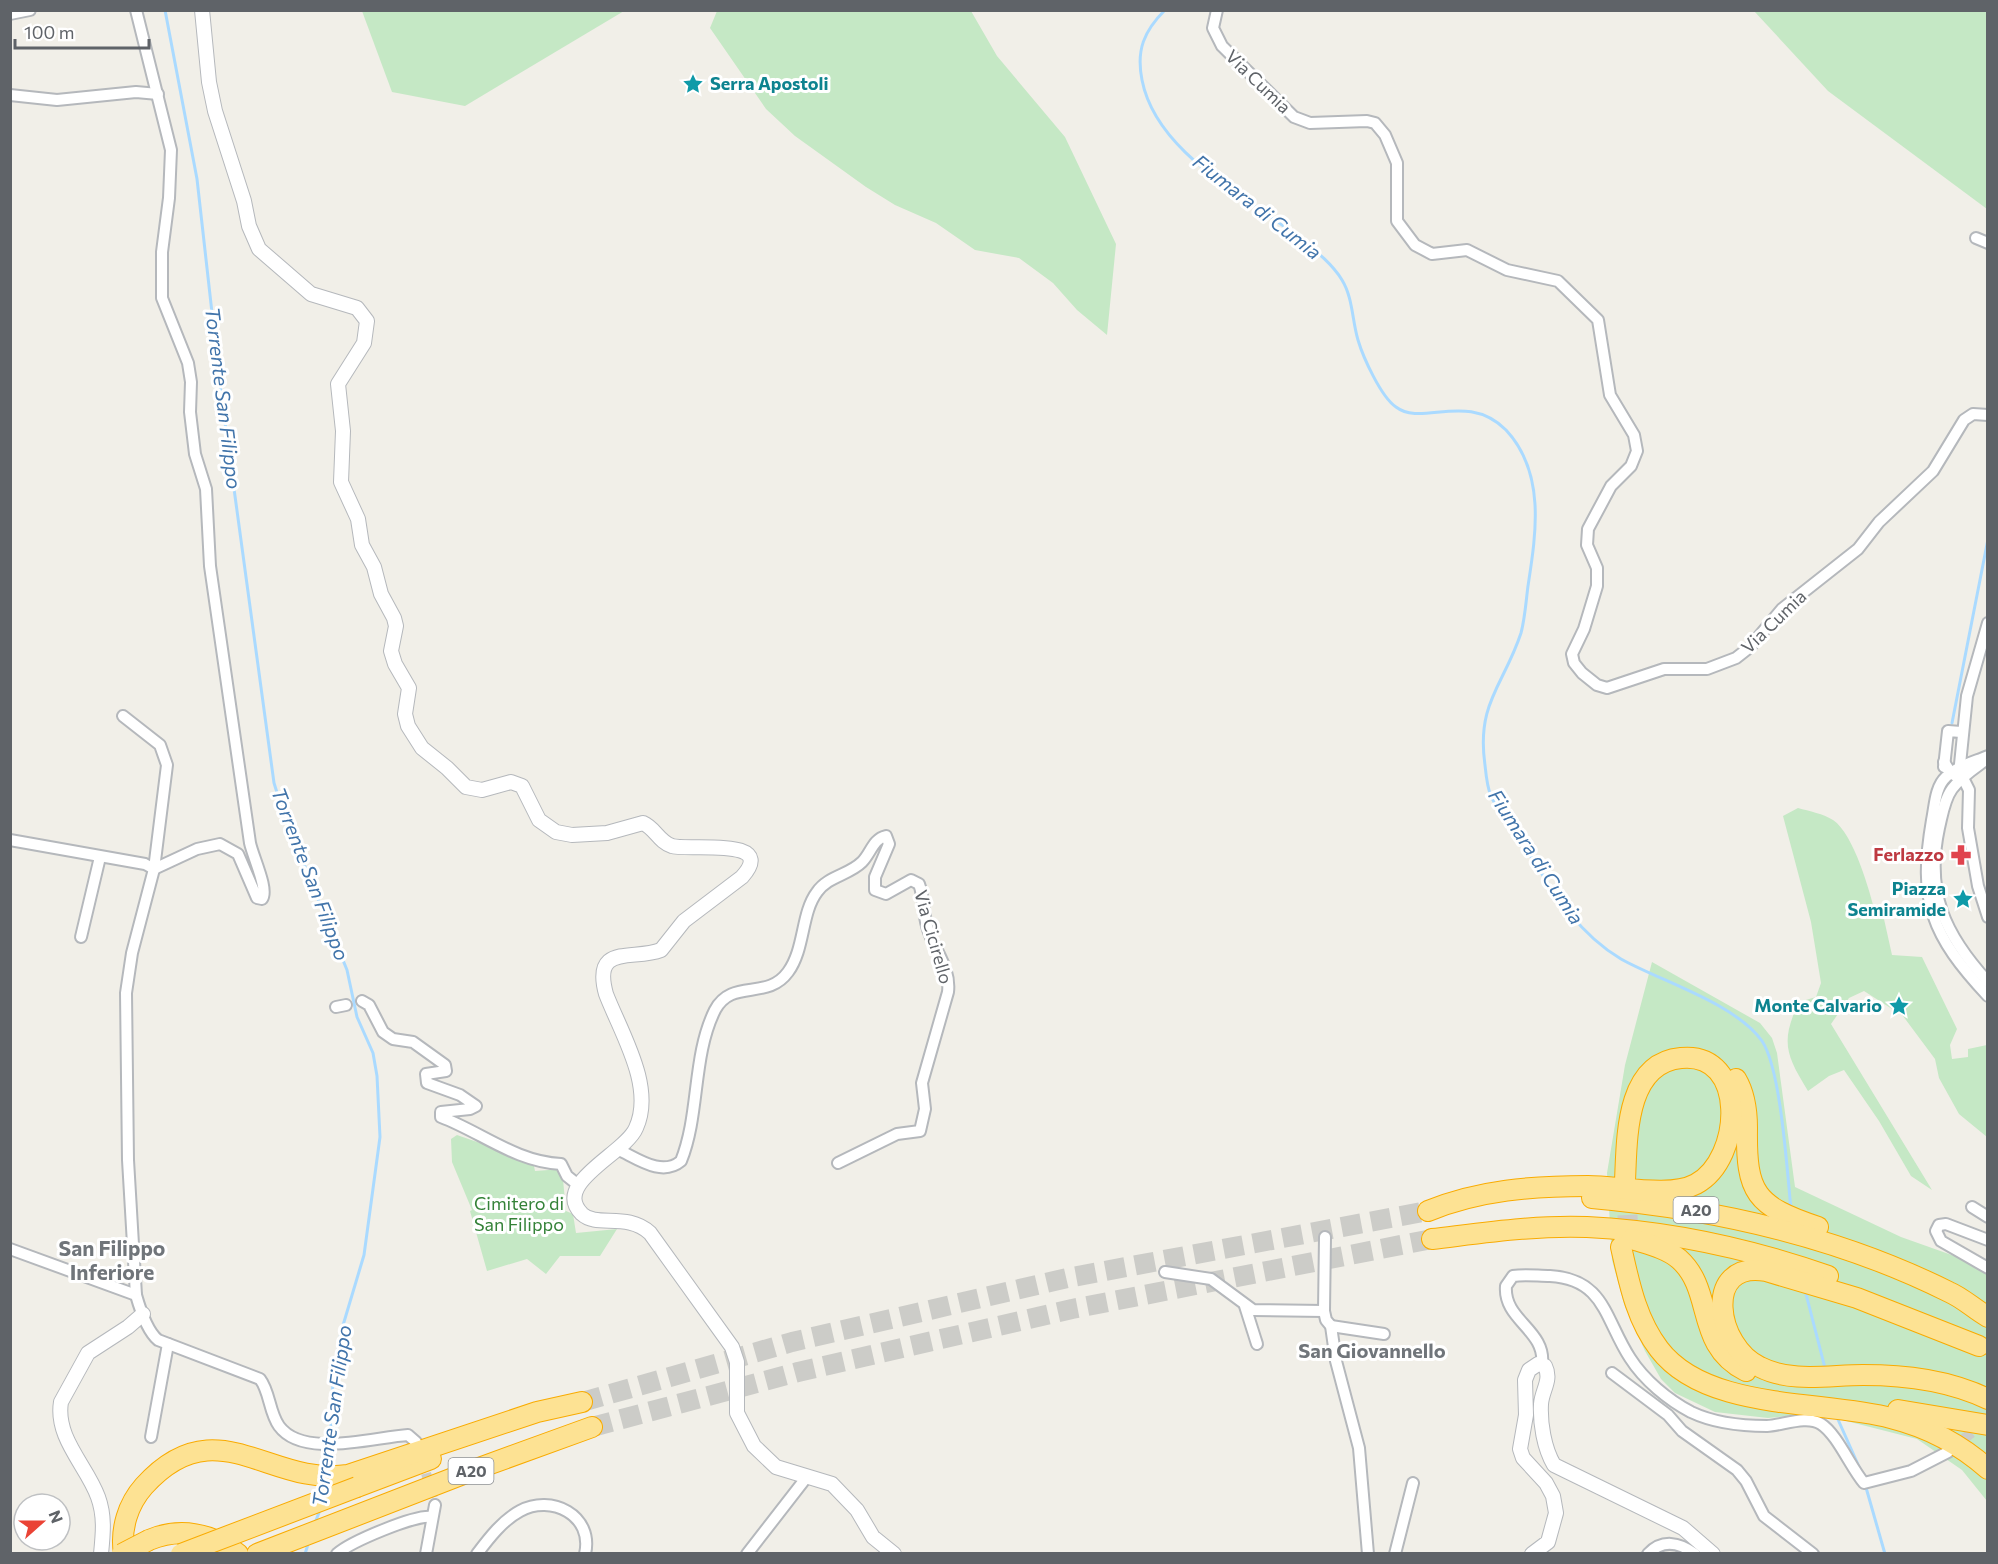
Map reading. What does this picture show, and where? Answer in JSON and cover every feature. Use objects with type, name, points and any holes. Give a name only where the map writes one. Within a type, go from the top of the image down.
[{"type":"highway","name":"A20","points":[[1951,1293],[1833,1245],[1719,1214],[1661,1204],[1591,1198],[1515,1199],[1428,1211],[1460,1198],[1515,1189],[1590,1185],[1672,1189],[1695,1185],[1717,1168],[1731,1131],[1732,1102],[1729,1090],[1720,1076],[1706,1062],[1688,1057],[1676,1058],[1661,1063],[1643,1080],[1629,1125],[1621,1181],[1622,1123],[1629,1095],[1638,1076],[1647,1066],[1666,1054],[1687,1050],[1708,1053],[1727,1067],[1741,1088],[1747,1116],[1747,1169],[1752,1185],[1762,1199],[1791,1218],[1890,1252],[1922,1271],[1984,1315]]},
{"type":"highway","name":"A20","points":[[1432,1239],[1515,1229],[1586,1227],[1660,1234],[1804,1267],[1888,1298],[1983,1348]]},
{"type":"highway","points":[[1586,1227],[1663,1250],[1678,1258],[1695,1283],[1715,1344],[1727,1359],[1753,1374],[1794,1383],[1906,1383],[1963,1395],[1988,1406]]},
{"type":"highway","points":[[1988,1425],[1751,1390],[1704,1376],[1675,1356],[1654,1331],[1636,1286],[1625,1247],[1633,1296],[1649,1334],[1671,1361],[1692,1376],[1710,1385],[1739,1394],[1865,1412],[1909,1423],[1961,1448],[1988,1469]]},
{"type":"highway","points":[[1983,1348],[1857,1298],[1766,1271],[1753,1270],[1740,1274],[1729,1284],[1723,1296],[1722,1316],[1732,1343],[1744,1357],[1764,1370],[1805,1377],[1908,1376],[1937,1381],[1988,1398]]},
{"type":"highway","name":"A20","points":[[181,1554],[352,1481],[582,1402]]},
{"type":"highway","points":[[293,1554],[350,1537],[592,1427]]},
{"type":"highway","points":[[123,1554],[125,1522],[138,1492],[160,1470],[185,1456],[205,1451],[234,1451],[295,1473],[352,1481]]},
{"type":"highway","points":[[123,1554],[149,1539],[167,1534],[188,1533],[222,1542],[238,1554]]},
{"type":"highway","points":[[257,1554],[350,1537]]},
{"type":"street","points":[[10,14],[30,10]]},
{"type":"street","points":[[136,10],[158,94],[171,161],[162,252],[162,298],[190,372],[195,454],[206,489],[210,566],[250,843],[255,865],[266,888],[265,895],[262,899],[257,898],[238,854],[220,844],[197,849],[154,869]]},
{"type":"street","points":[[202,10],[209,82],[249,226],[259,249],[311,294],[357,308],[367,321],[364,343],[338,384],[343,438],[341,482],[358,519],[362,545],[374,567],[381,594],[394,618],[396,626],[391,651],[409,688],[406,719],[413,738],[471,789],[488,790],[511,782],[522,786],[539,820],[556,832],[566,835],[607,833],[644,823],[663,842],[673,847],[736,847],[744,851],[748,858],[748,868],[742,877],[684,921],[661,950],[620,955],[605,968],[603,980],[606,994],[638,1074],[643,1098],[637,1127],[619,1150],[585,1175],[577,1184],[576,1201],[584,1216],[593,1219],[634,1222],[645,1228],[657,1241],[732,1347],[737,1362],[736,1407],[748,1438],[776,1467],[836,1487],[857,1510],[873,1537],[894,1554]]},
{"type":"street","name":"Via Cumia","points":[[1217,10],[1213,23],[1222,46],[1294,117],[1304,122],[1330,124],[1367,121],[1382,130],[1398,170],[1397,222],[1415,245],[1432,255],[1467,250],[1514,272],[1558,281],[1598,320],[1610,395],[1634,435],[1637,451],[1631,466],[1611,486],[1587,534],[1589,551],[1597,567],[1597,585],[1584,628],[1572,654],[1577,668],[1597,685],[1613,687],[1664,669],[1707,669],[1742,655],[1776,615],[1851,555],[1879,522],[1933,471],[1964,420],[1973,414],[1988,415]]},
{"type":"street","points":[[10,95],[57,100],[136,92],[158,94]]},
{"type":"street","points":[[1976,238],[1988,243]]},
{"type":"street","points":[[1954,771],[1967,696],[1988,623]]},
{"type":"street","points":[[123,716],[160,745],[165,755],[164,799],[154,869],[132,953],[126,993],[128,1160],[136,1295],[143,1314],[155,1338],[260,1379],[279,1425],[291,1438],[307,1443],[350,1442],[408,1435],[416,1442]]},
{"type":"street","points":[[1961,732],[1948,731],[1941,782],[1928,844],[1927,894],[1933,915],[1946,941],[1988,996]]},
{"type":"street","points":[[1941,782],[1954,771],[1988,757]]},
{"type":"street","points":[[1988,757],[1960,780],[1947,799],[1939,830],[1935,866],[1936,892],[1941,912],[1952,937],[1988,982]]},
{"type":"street","points":[[1944,762],[1960,780],[1965,782],[1969,790],[1968,828],[1980,895],[1988,917]]},
{"type":"street","name":"Via Cicirello","points":[[619,1150],[660,1167],[672,1167],[681,1161],[706,1037],[718,1004],[732,992],[758,990],[784,977],[800,947],[814,895],[825,883],[862,862],[876,841],[886,836],[889,844],[875,877],[875,890],[886,894],[911,880],[919,884],[927,928],[948,976],[948,997],[922,1083],[925,1109],[920,1131],[897,1134],[838,1163]]},
{"type":"street","points":[[10,840],[145,864],[154,869]]},
{"type":"street","points":[[81,937],[100,857]]},
{"type":"street","points":[[362,1001],[369,1005],[379,1027],[388,1036],[413,1042],[445,1065],[446,1071],[426,1074],[427,1083],[460,1095],[476,1106],[470,1109],[441,1112],[441,1117],[534,1161],[561,1164],[567,1176],[577,1184]]},
{"type":"street","points":[[1972,1207],[1988,1217]]},
{"type":"street","points":[[1988,1240],[1946,1224],[1939,1226],[1936,1231],[1941,1241],[1988,1268]]},
{"type":"street","points":[[1325,1237],[1324,1311],[1326,1320],[1331,1326],[1336,1361],[1361,1457],[1368,1554]]},
{"type":"street","points":[[10,1250],[136,1295]]},
{"type":"street","points":[[1166,1272],[1211,1279],[1245,1306],[1261,1312],[1324,1311]]},
{"type":"street","points":[[1713,1554],[1683,1528],[1554,1465],[1541,1417],[1542,1400],[1548,1376],[1542,1364],[1537,1338],[1516,1316],[1507,1302],[1506,1286],[1513,1276],[1565,1277],[1582,1283],[1604,1308],[1635,1365],[1675,1401],[1700,1416],[1730,1424],[1768,1426],[1810,1421],[1819,1423],[1828,1430],[1864,1483],[1911,1471],[1948,1452]]},
{"type":"street","points":[[1245,1306],[1257,1344]]},
{"type":"street","points":[[101,1554],[102,1508],[96,1491],[64,1431],[60,1411],[61,1402],[88,1353],[128,1328],[143,1314]]},
{"type":"street","points":[[1331,1326],[1384,1334]]},
{"type":"street","points":[[151,1437],[168,1344]]},
{"type":"street","points":[[1537,1553],[1551,1536],[1556,1508],[1546,1483],[1522,1458],[1520,1449],[1526,1415],[1526,1374],[1531,1367],[1542,1364]]},
{"type":"street","points":[[1612,1373],[1668,1415],[1682,1431],[1737,1470],[1746,1481],[1764,1516],[1813,1554]]},
{"type":"street","points":[[747,1554],[806,1478]]},
{"type":"street","points":[[1395,1554],[1413,1484]]},
{"type":"street","points":[[426,1554],[435,1504]]},
{"type":"street","points":[[477,1554],[514,1515],[538,1506],[566,1511],[580,1521],[587,1534],[585,1554]]},
{"type":"street","points":[[337,1554],[350,1537],[426,1516],[432,1518]]},
{"type":"street","points":[[1648,1554],[1659,1545],[1670,1543],[1685,1547],[1695,1554]]},
{"type":"green space","points":[[362,10],[624,11],[465,106],[392,92]]},
{"type":"green space","points":[[717,11],[971,11],[997,56],[1065,137],[1116,244],[1107,335],[1077,310],[1053,283],[1019,258],[975,250],[936,223],[895,205],[866,187],[795,136],[766,109],[710,28]]},
{"type":"green space","points":[[1754,11],[1987,11],[1987,209],[1828,91]]},
{"type":"green space","points":[[1798,808],[1821,814],[1841,827],[1860,864],[1876,916],[1884,919],[1892,955],[1922,957],[1957,1029],[1950,1045],[1952,1059],[1968,1057],[1968,1049],[1987,1045],[1987,1137],[1959,1114],[1939,1078],[1935,1059],[1903,1016],[1864,991],[1849,998],[1831,1024],[1932,1190],[1911,1176],[1879,1121],[1844,1070],[1829,1076],[1808,1091],[1790,1058],[1788,1038],[1793,1016],[1799,1002],[1816,997],[1821,983],[1811,922],[1783,816]]},
{"type":"green space","points":[[1652,962],[1760,1023],[1772,1038],[1777,1053],[1795,1187],[1901,1237],[1977,1264],[1987,1272],[1987,1501],[1962,1470],[1917,1439],[1815,1413],[1768,1418],[1715,1412],[1675,1393],[1661,1379],[1645,1351],[1624,1304],[1612,1260],[1607,1173],[1625,1065]]},
{"type":"green space","name":"Cimitero di San Filippo","points":[[457,1135],[503,1151],[502,1154],[534,1166],[535,1171],[562,1169],[566,1211],[573,1214],[576,1233],[617,1229],[600,1256],[560,1256],[546,1274],[527,1259],[487,1271],[470,1211],[472,1210],[452,1162],[451,1139]]},
{"type":"waterway","name":"Torrente San Filippo","points":[[165,10],[197,179],[221,393],[274,783],[284,815],[347,970],[357,1017],[373,1053],[377,1076],[380,1137],[364,1255],[341,1332],[333,1381],[330,1441]]},
{"type":"waterway","name":"Fiumara di Cumia","points":[[1165,10],[1147,33],[1140,59],[1142,80],[1150,106],[1165,129],[1183,150],[1205,169],[1297,236],[1333,267],[1346,287],[1364,356],[1373,376],[1390,402],[1407,412],[1419,414],[1461,411],[1476,413],[1491,419],[1506,430],[1519,447],[1533,485],[1534,546],[1521,633],[1493,695],[1484,726],[1483,744],[1490,792],[1501,814],[1553,891],[1590,935],[1621,959],[1696,994],[1734,1015],[1750,1027],[1762,1041],[1769,1055],[1778,1096],[1791,1209]]},
{"type":"waterway","points":[[1952,723],[1988,539]]},
{"type":"waterway","name":"Fiumara di Cumia","points":[[1806,1294],[1825,1368]]},
{"type":"waterway","name":"Fiumara di Cumia","points":[[1836,1415],[1860,1469]]},
{"type":"waterway","name":"Torrente San Filippo","points":[[326,1468],[329,1447]]},
{"type":"waterway","name":"Fiumara di Cumia","points":[[1865,1484],[1885,1554]]},
{"type":"waterway","name":"Torrente San Filippo","points":[[315,1523],[320,1510]]},
{"type":"waterway","name":"Torrente San Filippo","points":[[305,1554],[309,1541]]},
{"type":"tunnel","points":[[1626,1185],[1629,1246]]},
{"type":"tunnel","points":[[582,1402],[792,1342],[1067,1278],[1428,1211]]},
{"type":"tunnel","points":[[592,1427],[798,1372],[1072,1309],[1432,1239]]},
{"type":"tunnel","points":[[1952,1448],[1983,1424]]},
{"type":"tunnel","points":[[422,1459],[435,1505]]},
{"type":"place","name":"Serra Apostoli","points":[[693,84]]},
{"type":"place","name":"Ferlazzo","points":[[1961,855]]},
{"type":"place","name":"Piazza Semiramide","points":[[1963,899]]},
{"type":"place","name":"Monte Calvario","points":[[1899,1006]]},
{"type":"district","name":"San Filippo Inferiore","points":[[112,1261]]},
{"type":"district","name":"San Giovannello","points":[[1372,1351]]}]
